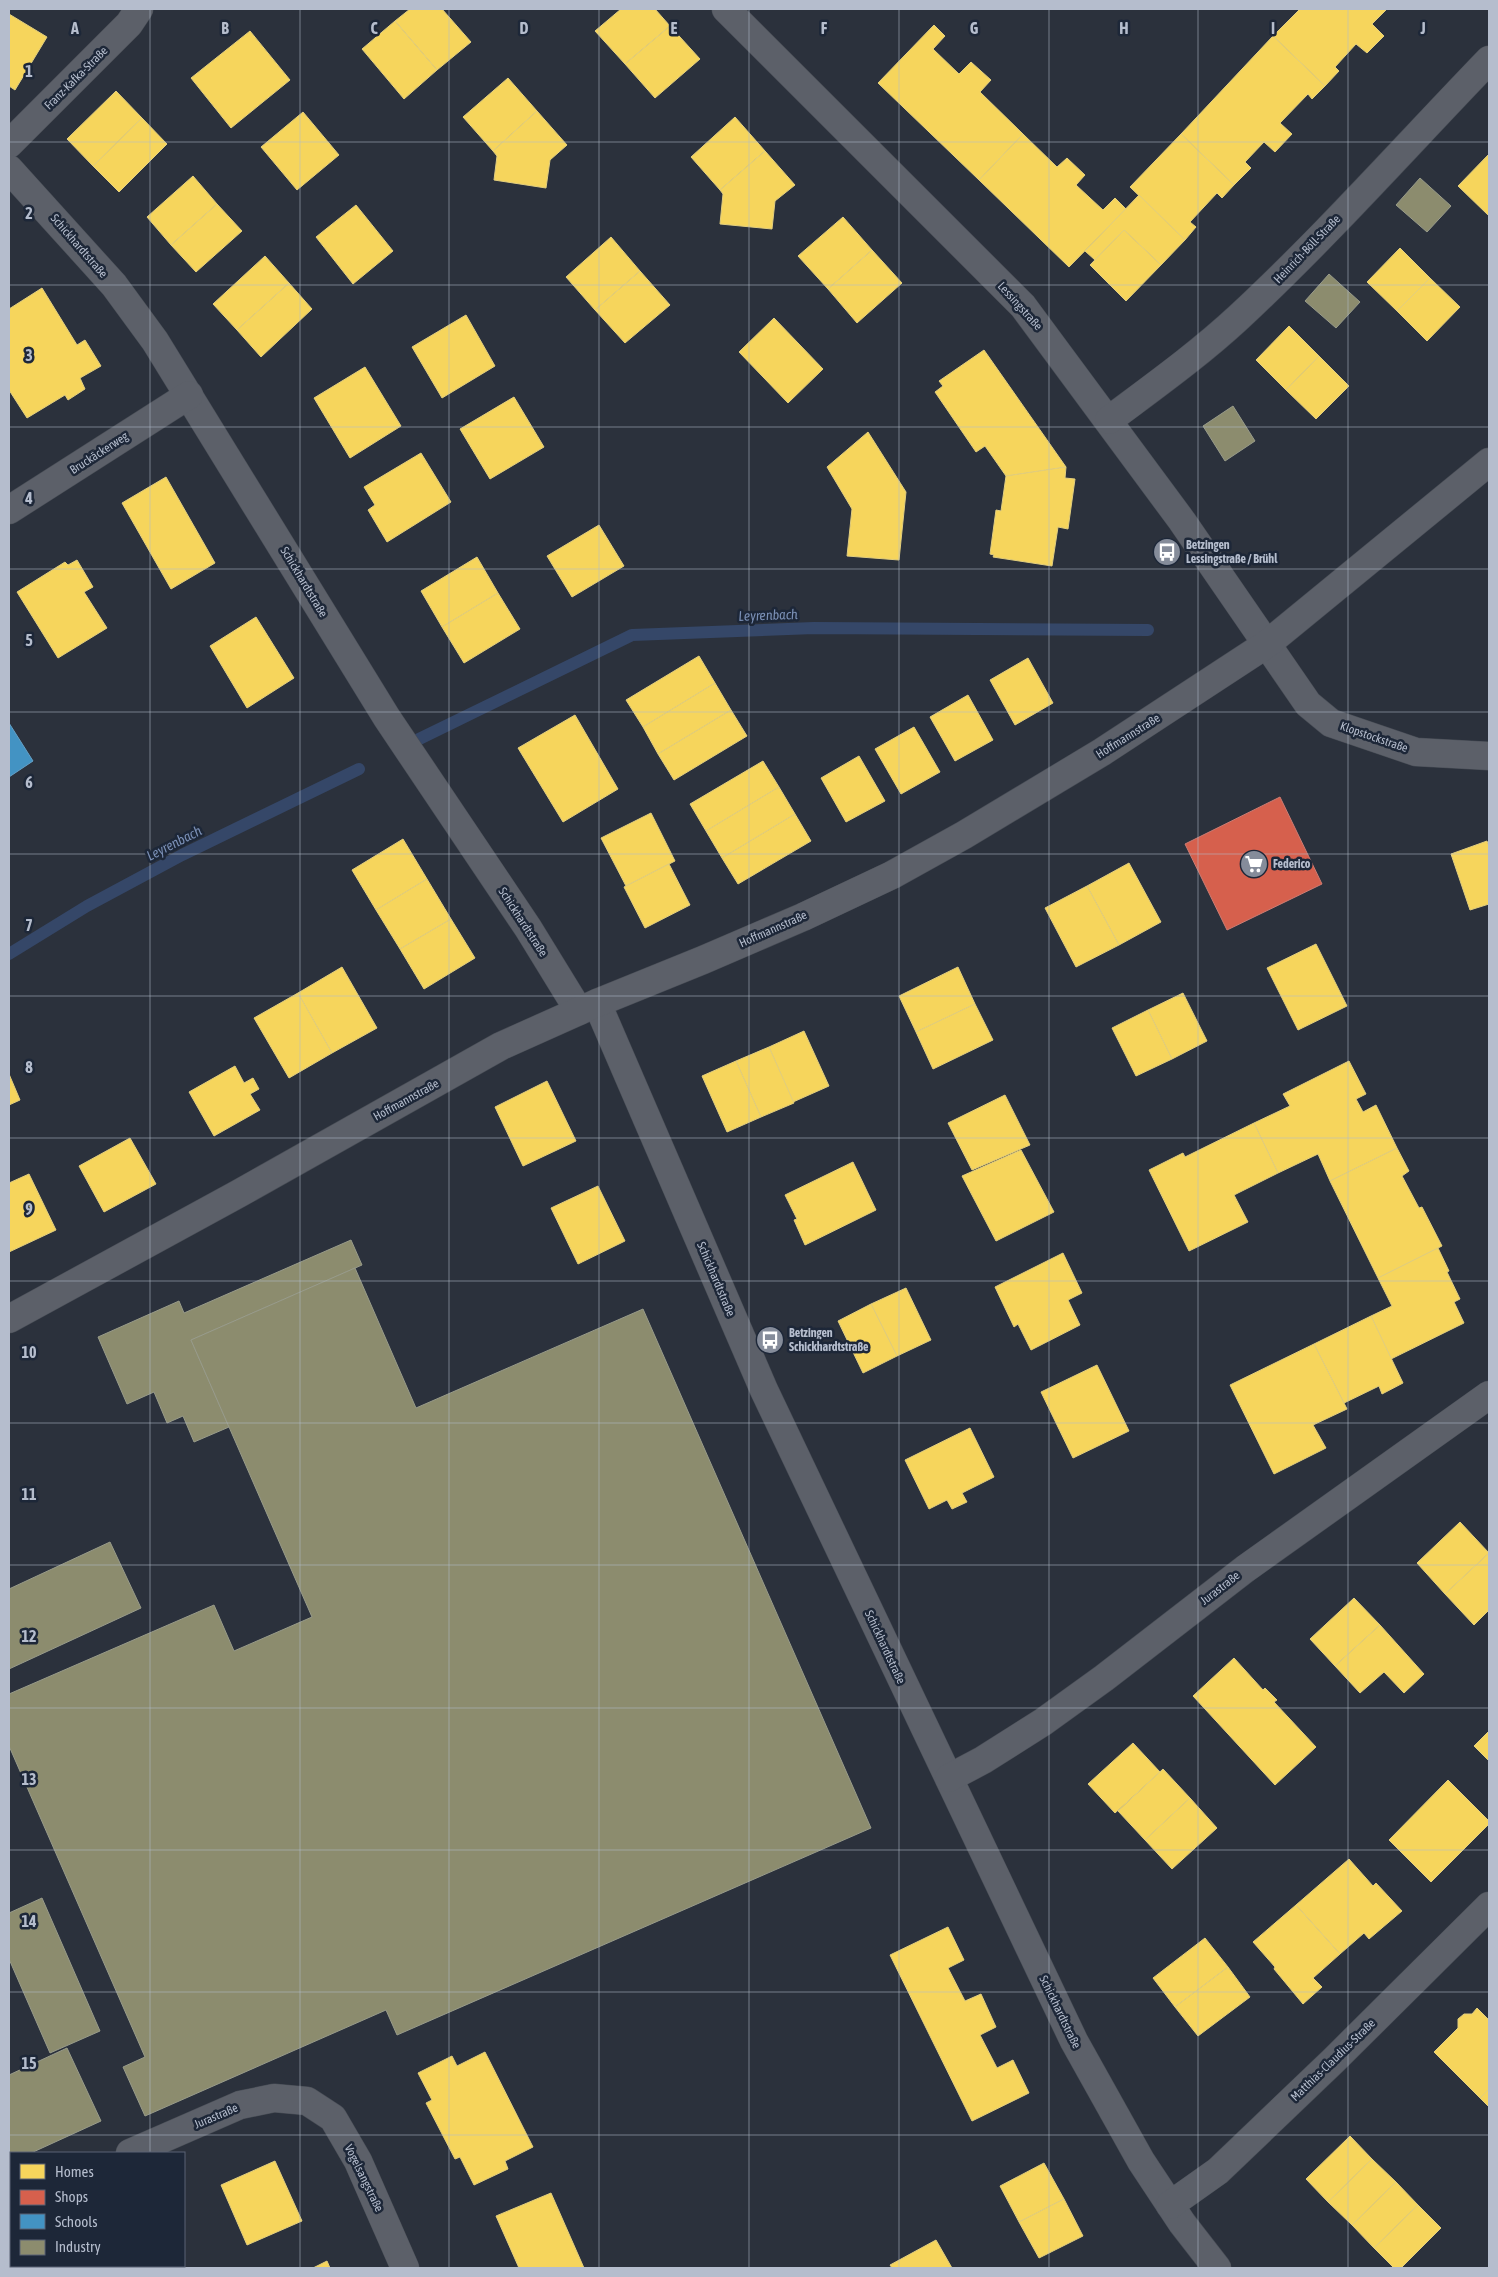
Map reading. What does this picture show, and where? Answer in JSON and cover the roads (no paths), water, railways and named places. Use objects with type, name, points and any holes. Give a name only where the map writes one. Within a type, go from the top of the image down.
[{"type":"street","name":"Franz-Kafka-Straße","points":[[9,144],[129,24],[139,9]]},
{"type":"street","name":"Lessingstraße","points":[[726,9],[1023,306],[1182,521],[1267,644]]},
{"type":"street","name":"Heinrich-Böll-Straße","points":[[1108,420],[1163,380],[1238,318],[1289,269],[1489,60]]},
{"type":"street","name":"Schickhardtstraße","points":[[9,169],[114,285],[155,341],[387,718],[528,928],[588,1007],[901,1680],[950,1778],[1074,2041],[1110,2108],[1170,2206],[1217,2268]]},
{"type":"street","name":"Bruckäckerweg","points":[[9,510],[189,395]]},
{"type":"street","name":"Hoffmannstraße","points":[[9,1319],[238,1194],[501,1046],[588,1007],[703,960],[892,875],[964,835],[1102,752],[1267,644],[1489,462]]},
{"type":"street","name":"Klopstockstraße","points":[[1267,644],[1308,704],[1331,723],[1416,752],[1489,756]]},
{"type":"street","name":"Jurastraße","points":[[950,1778],[1043,1722],[1104,1678],[1245,1569],[1489,1395]]},
{"type":"street","name":"Matthias-Claudius-Straße","points":[[1170,2206],[1218,2171],[1334,2060],[1489,1906]]},
{"type":"street","name":"Jurastraße","points":[[132,2152],[240,2105],[274,2098],[307,2101]]},
{"type":"street","name":"Vogelsangstraße","points":[[307,2101],[333,2118],[358,2161],[405,2268]]},
{"type":"waterway","name":"Leyrenbach","points":[[415,741],[632,635],[814,628],[1148,630]]},
{"type":"waterway","name":"Leyrenbach","points":[[9,954],[87,906],[182,855],[359,769]]},
{"type":"place","name":"Betzingen Lessingstraße / Brühl","points":[[1167,552]]},
{"type":"place","name":"Federico","points":[[1254,864]]},
{"type":"place","name":"Betzingen Schickhardtstraße","points":[[770,1340]]}]
